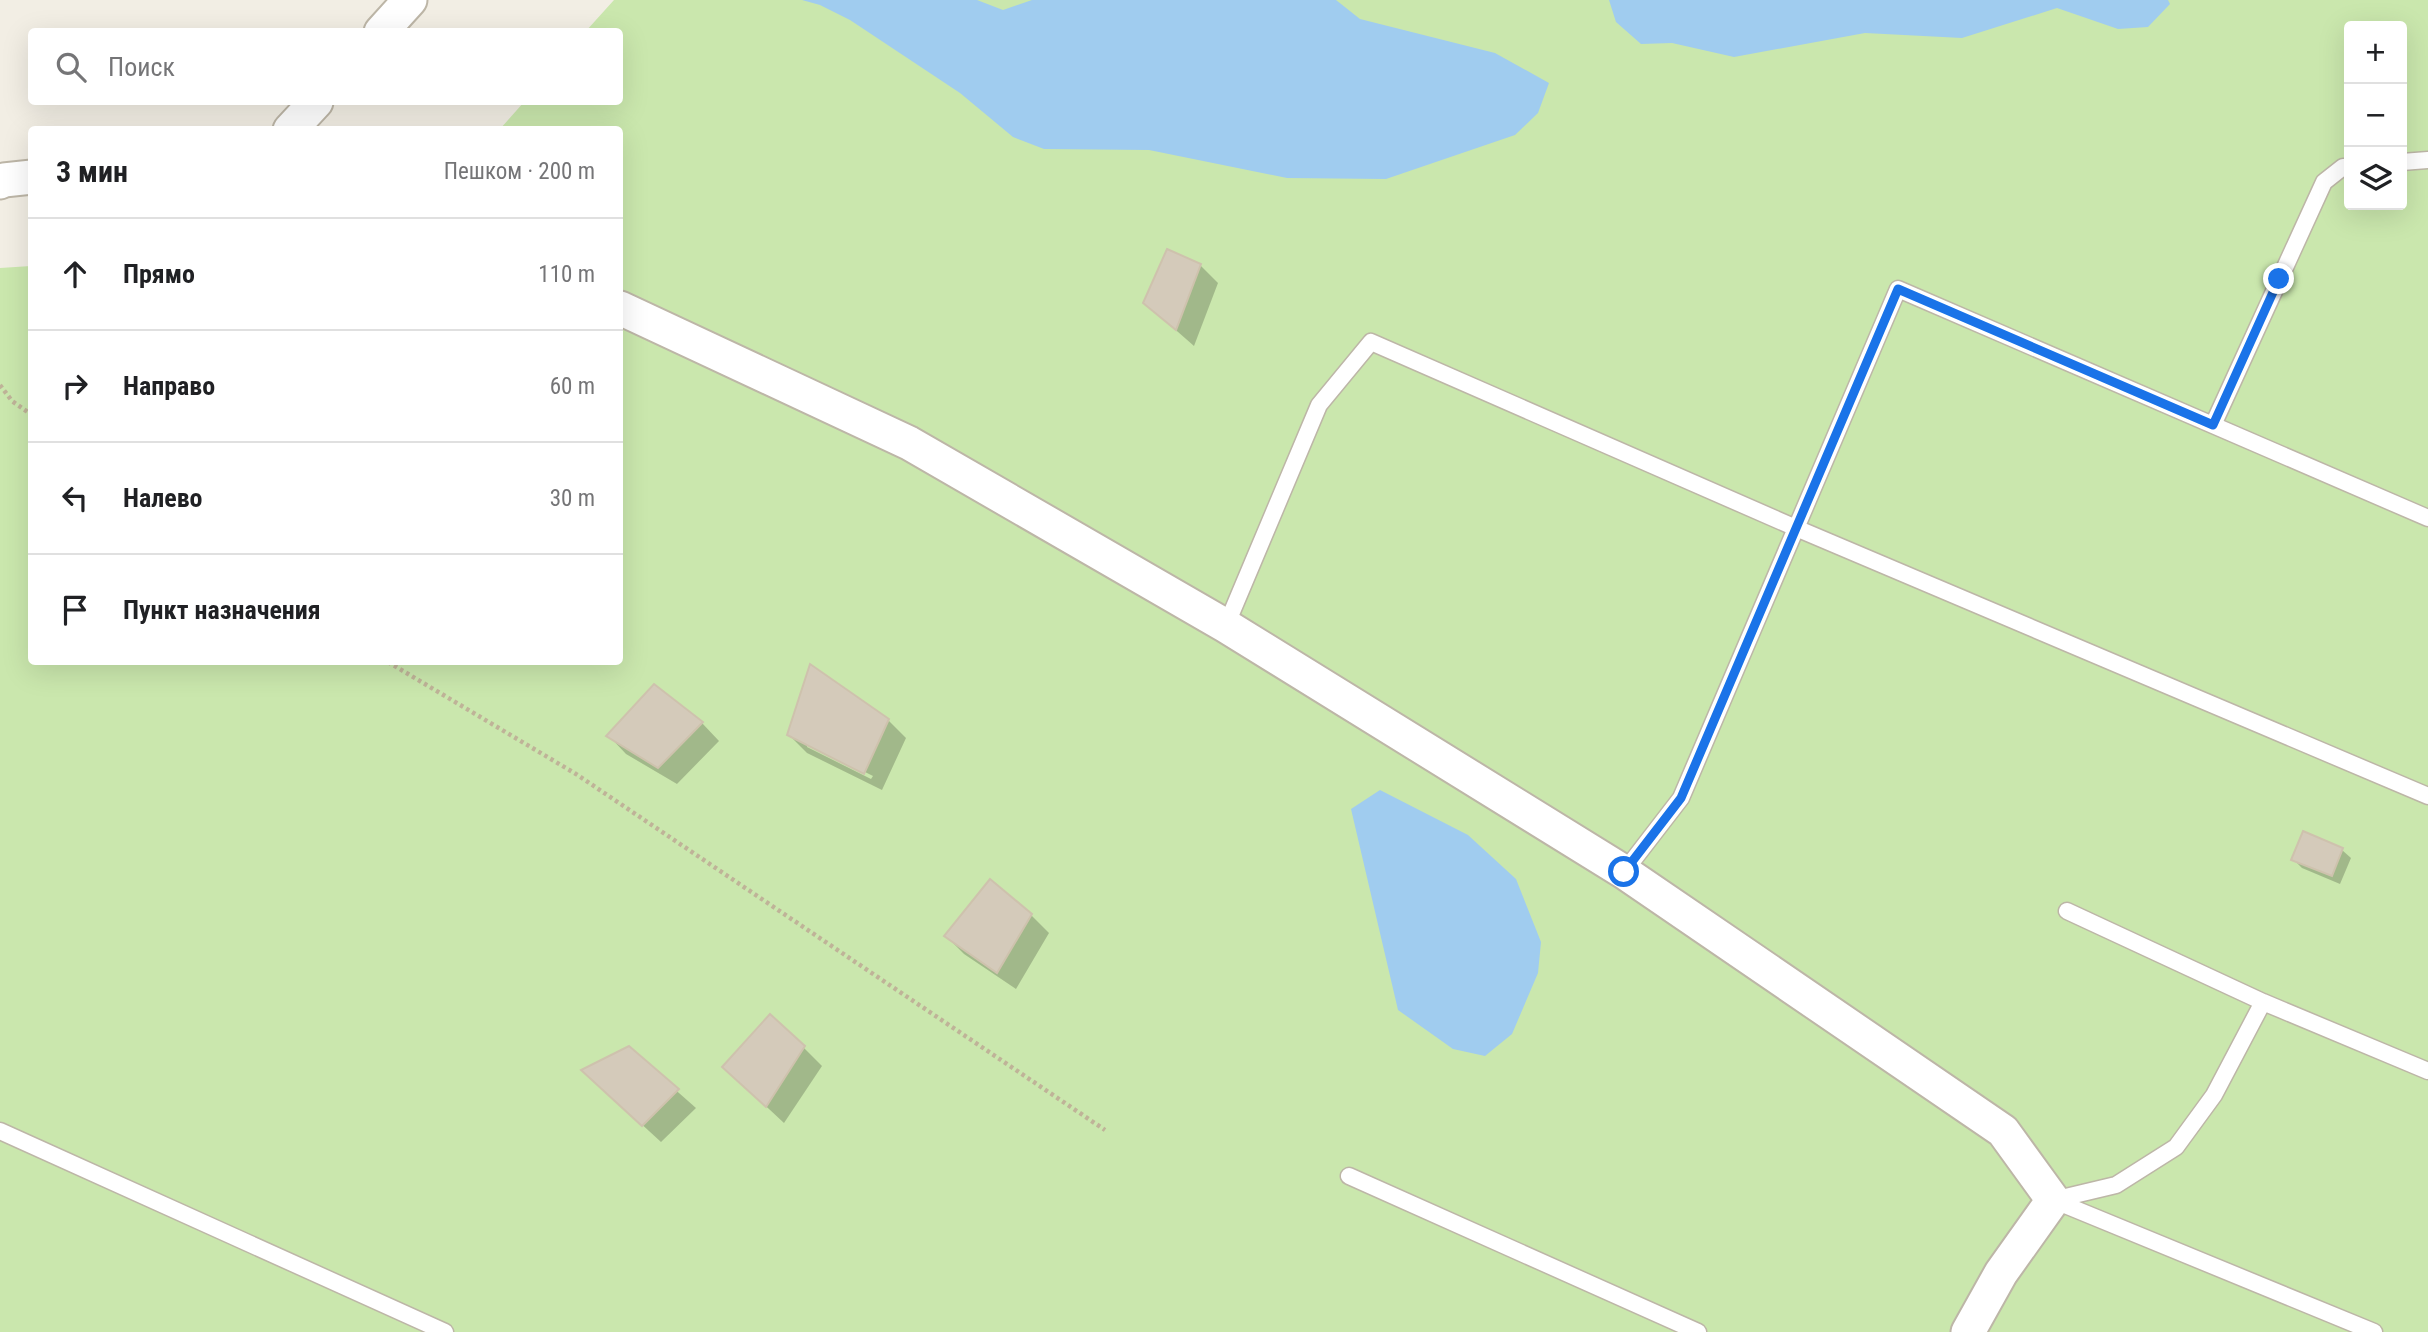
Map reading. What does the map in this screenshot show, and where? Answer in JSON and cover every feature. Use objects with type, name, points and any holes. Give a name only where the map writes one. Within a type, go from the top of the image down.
[{"type":"street","points":[[385,28],[410,0]]},
{"type":"street","points":[[294,126],[313,105]]},
{"type":"street","points":[[0,182],[28,177]]},
{"type":"street","points":[[623,309],[909,443],[1226,626],[1624,872],[2003,1131],[2053,1200],[2001,1273],[1968,1332]]},
{"type":"lane","points":[[2407,162],[2428,160]]},
{"type":"lane","points":[[2213,425],[2323,182],[2344,167]]},
{"type":"lane","points":[[1624,872],[1681,798],[1898,289],[2428,518]]},
{"type":"lane","points":[[1226,626],[1319,405],[1371,342],[1796,528],[2428,796]]},
{"type":"lane","points":[[2067,911],[2263,1002],[2428,1071]]},
{"type":"lane","points":[[2053,1200],[2116,1185],[2176,1147],[2214,1096],[2263,1002]]},
{"type":"lane","points":[[0,1131],[445,1332]]},
{"type":"lane","points":[[1349,1176],[1698,1332]]},
{"type":"lane","points":[[2053,1200],[2374,1332]]},
{"type":"path","points":[[0,385],[12,401],[28,412]]},
{"type":"path","points":[[393,665],[576,774],[1105,1130]]},
{"type":"green space","points":[[614,0],[2428,0],[2428,1332],[0,1332],[0,268],[28,266],[28,665],[623,665],[623,126],[503,126],[521,105],[623,105],[623,28],[589,28]]},
{"type":"water","points":[[802,0],[977,0],[1003,10],[1032,0],[1336,0],[1360,19],[1495,53],[1549,83],[1538,113],[1515,135],[1386,179],[1287,178],[1149,150],[1044,149],[1013,137],[960,93],[850,20],[820,5]]},
{"type":"water","points":[[1609,0],[2168,0],[2170,4],[2148,27],[2118,29],[2057,8],[1962,38],[1865,33],[1734,57],[1672,43],[1641,44],[1616,22]]},
{"type":"water","points":[[1380,790],[1468,835],[1516,879],[1541,942],[1538,973],[1512,1034],[1485,1056],[1453,1049],[1398,1010],[1351,809]]},
{"type":"building","points":[[1167,249],[1201,264],[1176,330],[1143,303]]},
{"type":"building","points":[[810,664],[889,719],[864,774],[787,735]]},
{"type":"building","points":[[654,684],[703,722],[658,768],[606,736]]},
{"type":"building","points":[[2303,831],[2343,848],[2332,876],[2291,860]]},
{"type":"building","points":[[990,879],[1032,914],[997,973],[944,936]]},
{"type":"building","points":[[770,1014],[805,1046],[766,1107],[722,1067]]},
{"type":"building","points":[[629,1046],[679,1089],[642,1126],[581,1070]]},
{"type":"route","points":[[1624,872],[1681,798],[1898,289],[2213,425],[2279,279]]}]
